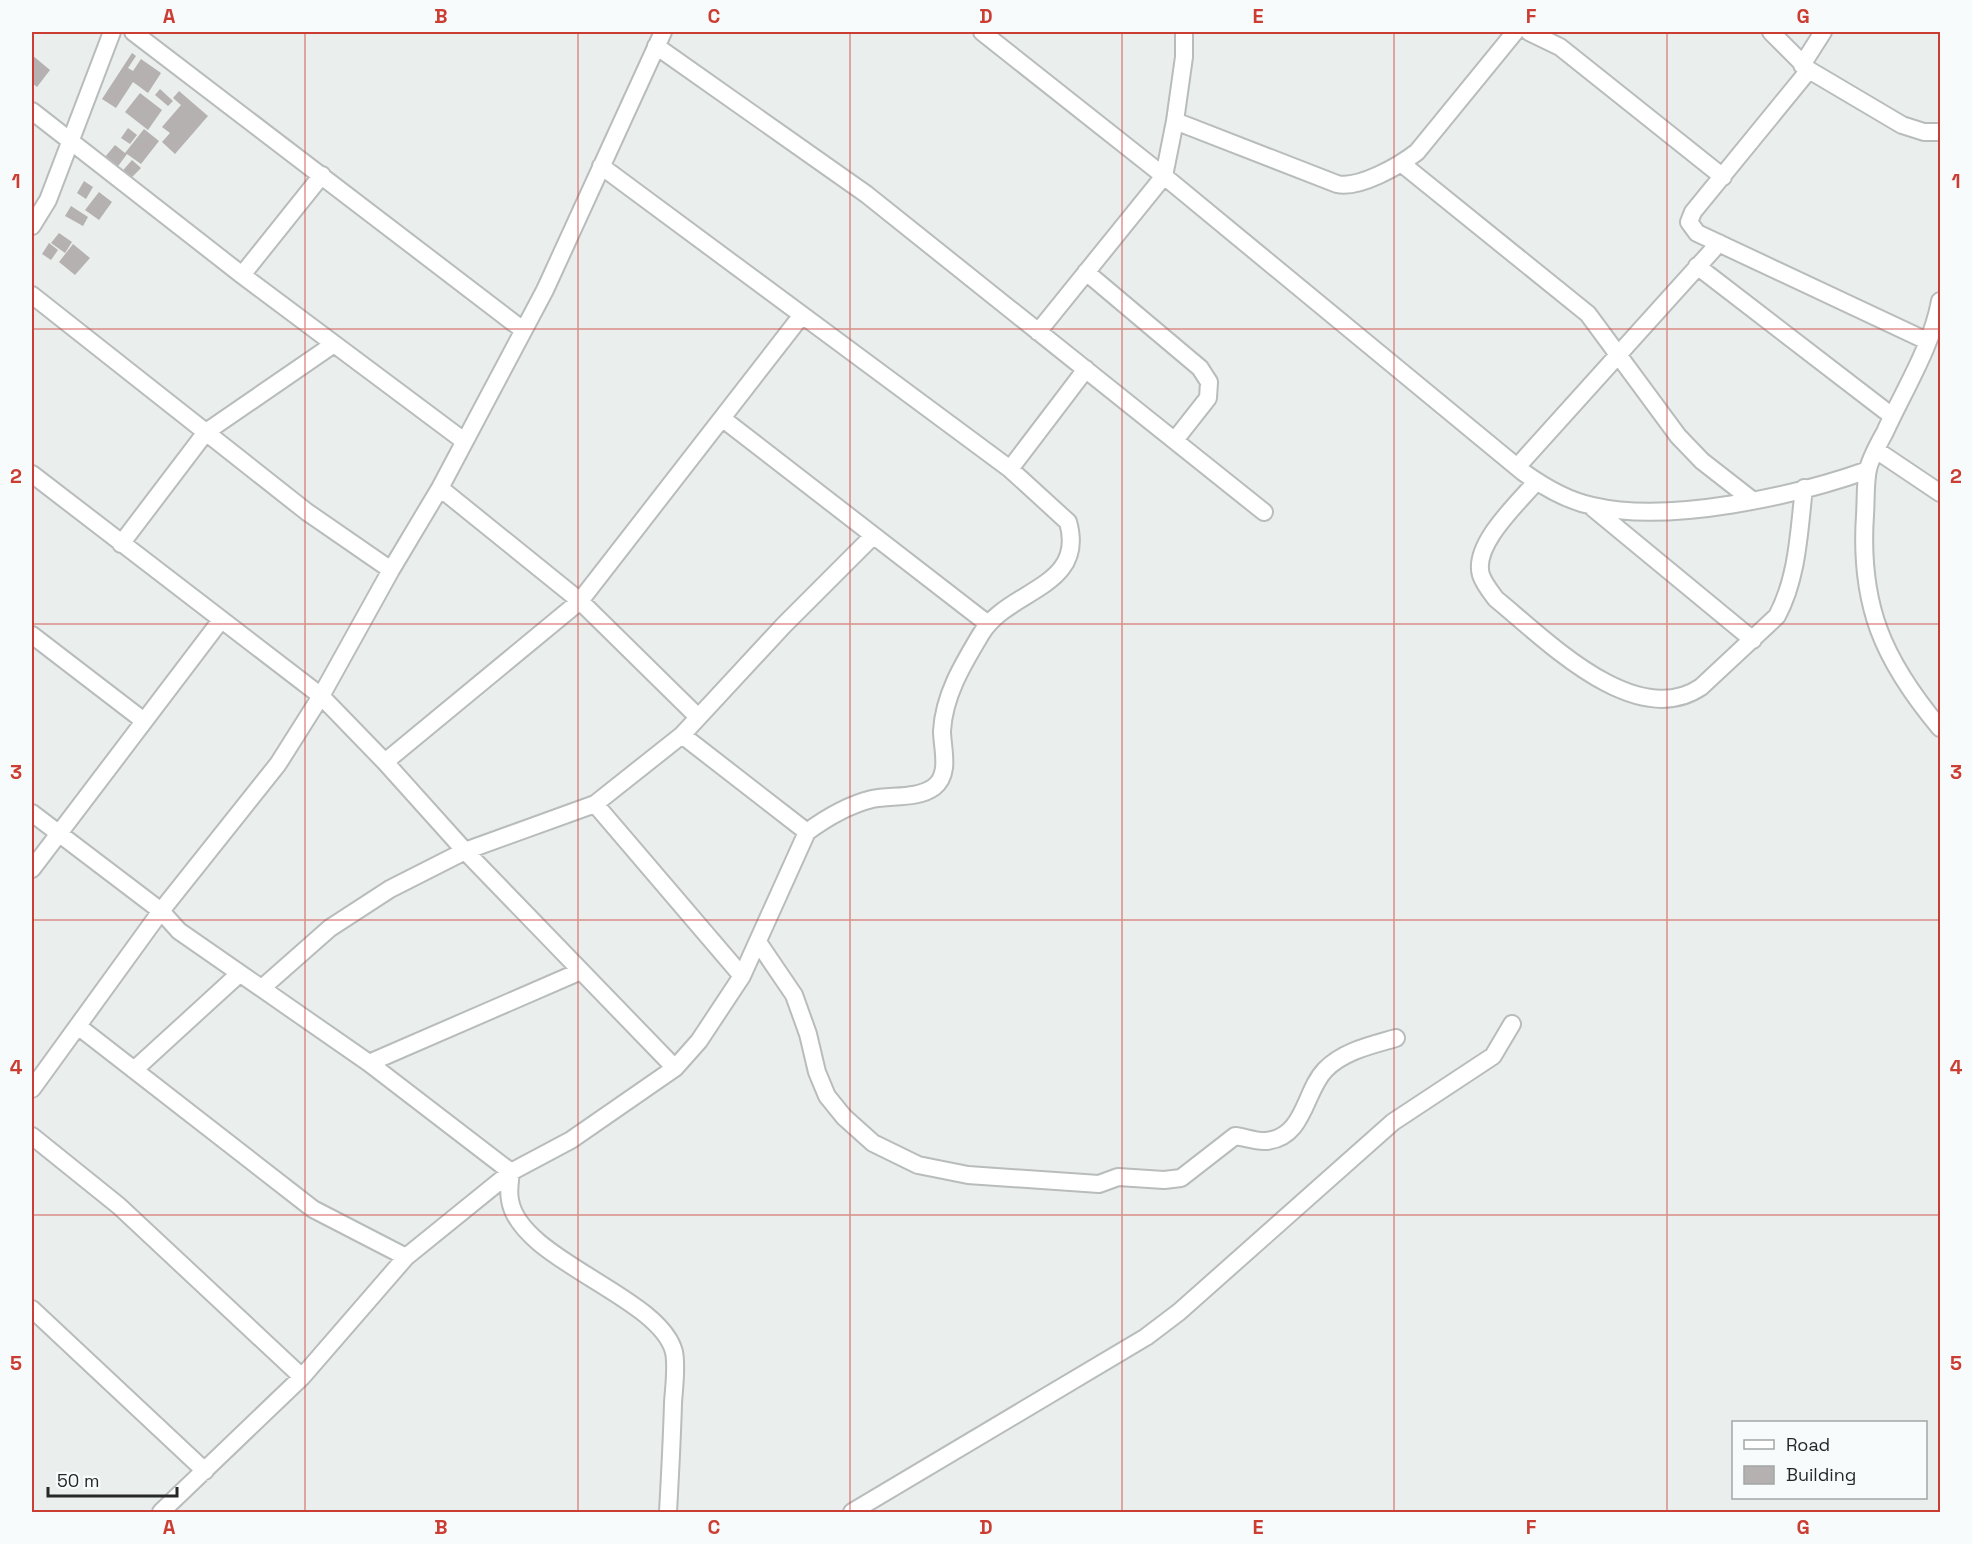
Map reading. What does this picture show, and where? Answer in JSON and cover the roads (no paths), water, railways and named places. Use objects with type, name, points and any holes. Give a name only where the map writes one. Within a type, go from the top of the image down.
[{"type":"street","points":[[32,226],[48,200],[112,32]]},
{"type":"street","points":[[133,32],[523,330]]},
{"type":"street","points":[[982,32],[1164,176],[1516,467],[1536,482],[1590,506],[1753,640]]},
{"type":"street","points":[[1038,332],[1164,176],[1184,57],[1184,32]]},
{"type":"street","points":[[1175,120],[1346,187],[1401,163],[1417,152],[1515,32]]},
{"type":"street","points":[[1529,32],[1560,47],[1723,177]]},
{"type":"street","points":[[1771,32],[1806,67],[1902,125],[1924,132],[1941,132]]},
{"type":"street","points":[[1823,32],[1806,67],[1723,177],[1693,212],[1689,222],[1697,233],[1927,341]]},
{"type":"street","points":[[32,1089],[161,911],[278,764],[321,696],[391,570],[440,488],[545,290],[659,39],[866,194],[1264,512]]},
{"type":"street","points":[[32,111],[242,275],[464,441]]},
{"type":"street","points":[[1401,163],[1580,307],[1618,354],[1677,436],[1702,462],[1752,500]]},
{"type":"street","points":[[161,1512],[302,1377],[406,1257],[511,1172],[571,1140],[675,1068],[699,1041],[742,976],[807,832],[824,819],[862,802],[924,793],[935,786],[944,766],[942,731],[946,703],[966,660],[988,624],[1006,607],[1048,583],[1067,564],[1070,554],[1068,522],[1010,469],[601,166]]},
{"type":"street","points":[[242,275],[322,175]]},
{"type":"street","points":[[1516,467],[1719,243]]},
{"type":"street","points":[[1697,266],[1892,416]]},
{"type":"street","points":[[1086,273],[1200,368],[1209,382],[1208,398],[1175,440]]},
{"type":"street","points":[[32,295],[307,512],[391,570]]},
{"type":"street","points":[[1941,301],[1927,341],[1868,470],[1865,574],[1873,616],[1891,660],[1916,700],[1941,728]]},
{"type":"street","points":[[385,762],[580,601],[802,315]]},
{"type":"street","points":[[121,544],[206,432],[334,344]]},
{"type":"street","points":[[1010,469],[1086,369]]},
{"type":"street","points":[[723,419],[988,624]]},
{"type":"street","points":[[1876,450],[1941,493]]},
{"type":"street","points":[[1590,506],[1644,512],[1752,500],[1868,470]]},
{"type":"street","points":[[32,474],[321,696],[385,762],[465,851],[675,1068]]},
{"type":"street","points":[[1536,482],[1490,538],[1480,562],[1480,573],[1496,599],[1589,675],[1634,694],[1676,699],[1690,695],[1701,687],[1753,640],[1777,616],[1785,603],[1799,539],[1804,488]]},
{"type":"street","points":[[440,488],[580,601],[698,717]]},
{"type":"street","points":[[261,988],[330,928],[390,889],[465,851],[595,804],[682,735],[784,626],[873,537]]},
{"type":"street","points":[[32,869],[221,620]]},
{"type":"street","points":[[32,635],[144,721]]},
{"type":"street","points":[[682,735],[807,832]]},
{"type":"street","points":[[595,804],[742,976]]},
{"type":"street","points":[[32,813],[161,911],[179,931],[369,1063],[511,1172]]},
{"type":"street","points":[[758,942],[794,994],[808,1034],[817,1072],[827,1096],[844,1117],[873,1143],[918,1165],[968,1175],[1099,1184],[1118,1177],[1164,1180],[1181,1178],[1234,1136],[1266,1141],[1287,1134],[1302,1117],[1314,1084],[1326,1068],[1359,1049],[1396,1038]]},
{"type":"street","points":[[369,1063],[581,971]]},
{"type":"street","points":[[134,1070],[239,974]]},
{"type":"street","points":[[852,1512],[1146,1338],[1179,1312],[1393,1122],[1493,1056],[1512,1024]]},
{"type":"street","points":[[79,1027],[313,1209],[406,1257]]},
{"type":"street","points":[[32,1136],[119,1206],[302,1377]]},
{"type":"street","points":[[511,1172],[509,1199],[514,1214],[527,1230],[569,1263],[652,1319],[665,1333],[674,1352],[668,1512]]},
{"type":"street","points":[[32,1309],[205,1471]]}]
